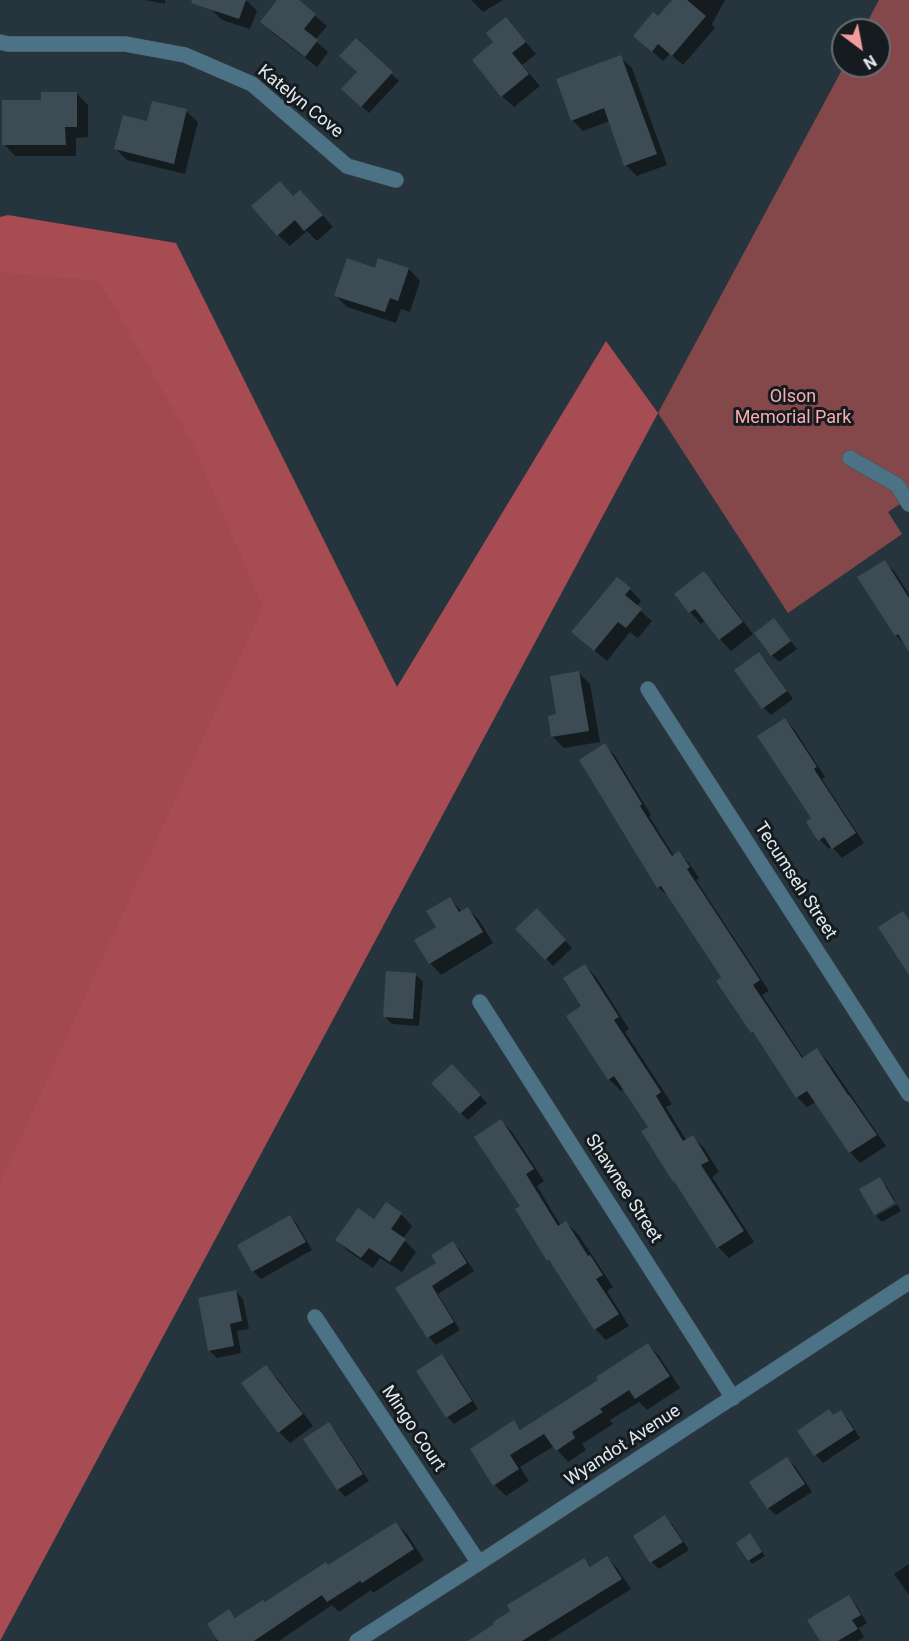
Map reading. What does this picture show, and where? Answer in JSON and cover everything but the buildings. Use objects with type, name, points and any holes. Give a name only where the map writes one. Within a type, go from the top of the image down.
[{"type":"street","name":"Katelyn Cove","points":[[0,42],[8,44],[125,44],[185,55],[252,84],[347,166],[396,180]]},
{"type":"street","points":[[850,458],[897,485],[909,504]]},
{"type":"street","name":"Tecumseh Street","points":[[648,689],[909,1094]]},
{"type":"street","name":"Shawnee Street","points":[[480,1002],[733,1398]]},
{"type":"street","name":"Wyandot Avenue","points":[[357,1641],[909,1282]]},
{"type":"street","name":"Mingo Court","points":[[315,1317],[479,1563]]},
{"type":"green space","name":"Olson Memorial Park","points":[[879,0],[909,0],[909,498],[888,512],[902,534],[788,613],[658,413],[838,78],[891,78],[891,18],[869,18]]},
{"type":"shaded area","points":[[8,215],[176,243],[397,687],[606,341],[658,413],[0,1641],[0,217]]},
{"type":"shaded area","points":[[0,272],[99,281],[191,440],[263,607],[0,1183]]}]
